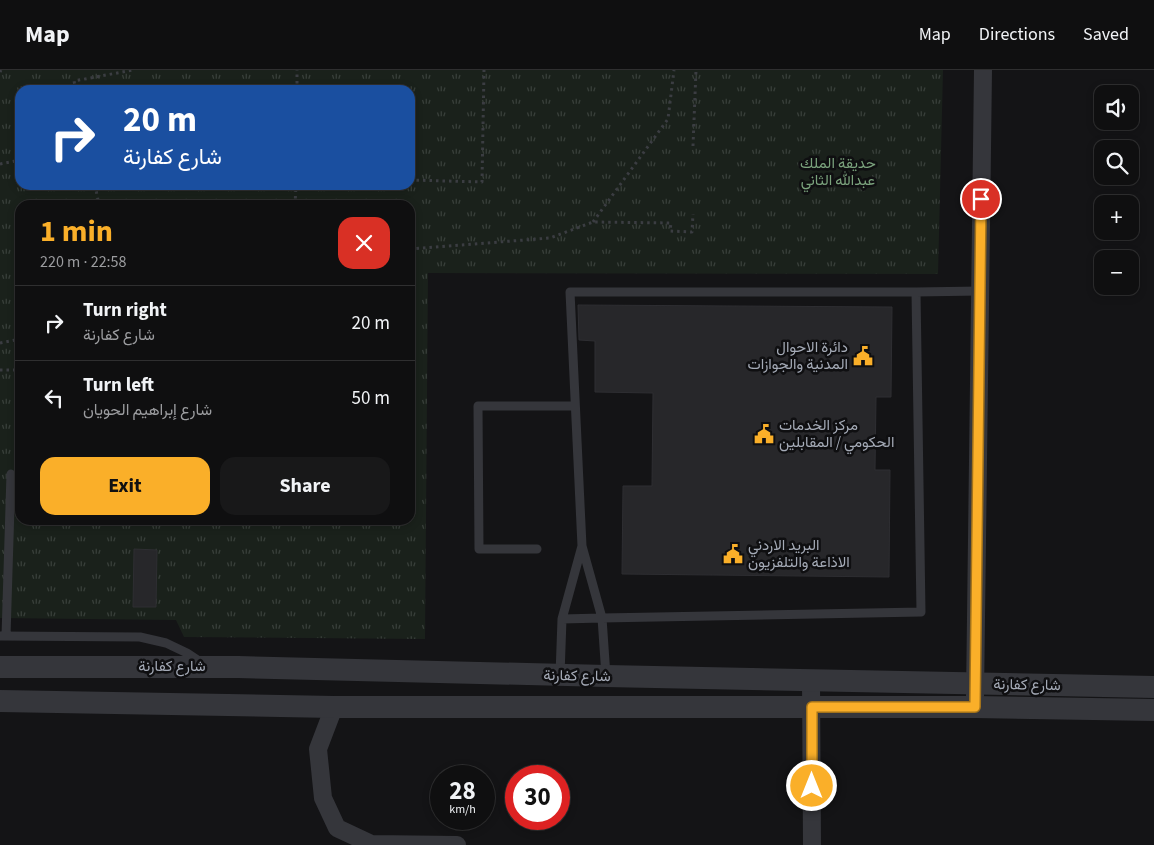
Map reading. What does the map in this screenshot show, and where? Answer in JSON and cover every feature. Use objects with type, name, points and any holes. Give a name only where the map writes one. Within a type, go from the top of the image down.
[{"type":"street","points":[[975,707],[983,70]]},
{"type":"street","name":"شارع كفارنة","points":[[0,666],[206,666],[1154,687]]},
{"type":"street","points":[[811,680],[812,845]]},
{"type":"street","name":"شارع كفارنة","points":[[0,701],[334,707],[975,707],[1154,710]]},
{"type":"street","points":[[334,707],[318,749],[323,798],[337,828],[371,844],[457,845]]},
{"type":"lane","points":[[606,676],[602,618],[582,546],[570,292],[980,291]]},
{"type":"lane","points":[[562,619],[921,612],[916,292]]},
{"type":"lane","points":[[537,549],[479,549],[478,406],[576,406]]},
{"type":"lane","points":[[11,474],[3,636],[140,637],[173,646],[206,666]]},
{"type":"lane","points":[[560,675],[562,619],[582,546]]},
{"type":"path","points":[[75,85],[74,81],[132,70]]},
{"type":"path","points":[[297,70],[297,85]]},
{"type":"path","points":[[415,180],[482,182],[484,70]]},
{"type":"path","points":[[593,222],[668,119],[674,70]]},
{"type":"path","points":[[693,146],[696,70]]},
{"type":"path","points":[[0,164],[15,161]]},
{"type":"path","points":[[415,249],[550,238],[593,222],[671,223],[670,231],[692,232],[693,214]]},
{"type":"path","points":[[0,343],[15,340]]},
{"type":"path","points":[[0,370],[15,370]]},
{"type":"green space","name":"حديقة الملك عبدالله الثاني","points":[[0,70],[943,70],[938,274],[428,273],[425,639],[184,637],[176,620],[0,618]]},
{"type":"building","name":"مركز الخدمات الحكومي / المقابلين","points":[[578,305],[892,307],[891,397],[876,397],[875,470],[890,470],[889,577],[622,574],[623,486],[652,486],[653,393],[595,392],[595,341],[579,340]]},
{"type":"building","points":[[134,549],[157,550],[156,607],[133,607]]},
{"type":"place","name":"دائرة الاحوال المدنية والجوازات","points":[[863,356]]},
{"type":"place","name":"مركز الخدمات الحكومي / المقابلين","points":[[764,434]]},
{"type":"place","name":"البريد الاردني الاذاعة والتلفزيون","points":[[733,554]]},
{"type":"route","points":[[812,786],[812,707],[975,707],[981,199]]}]
